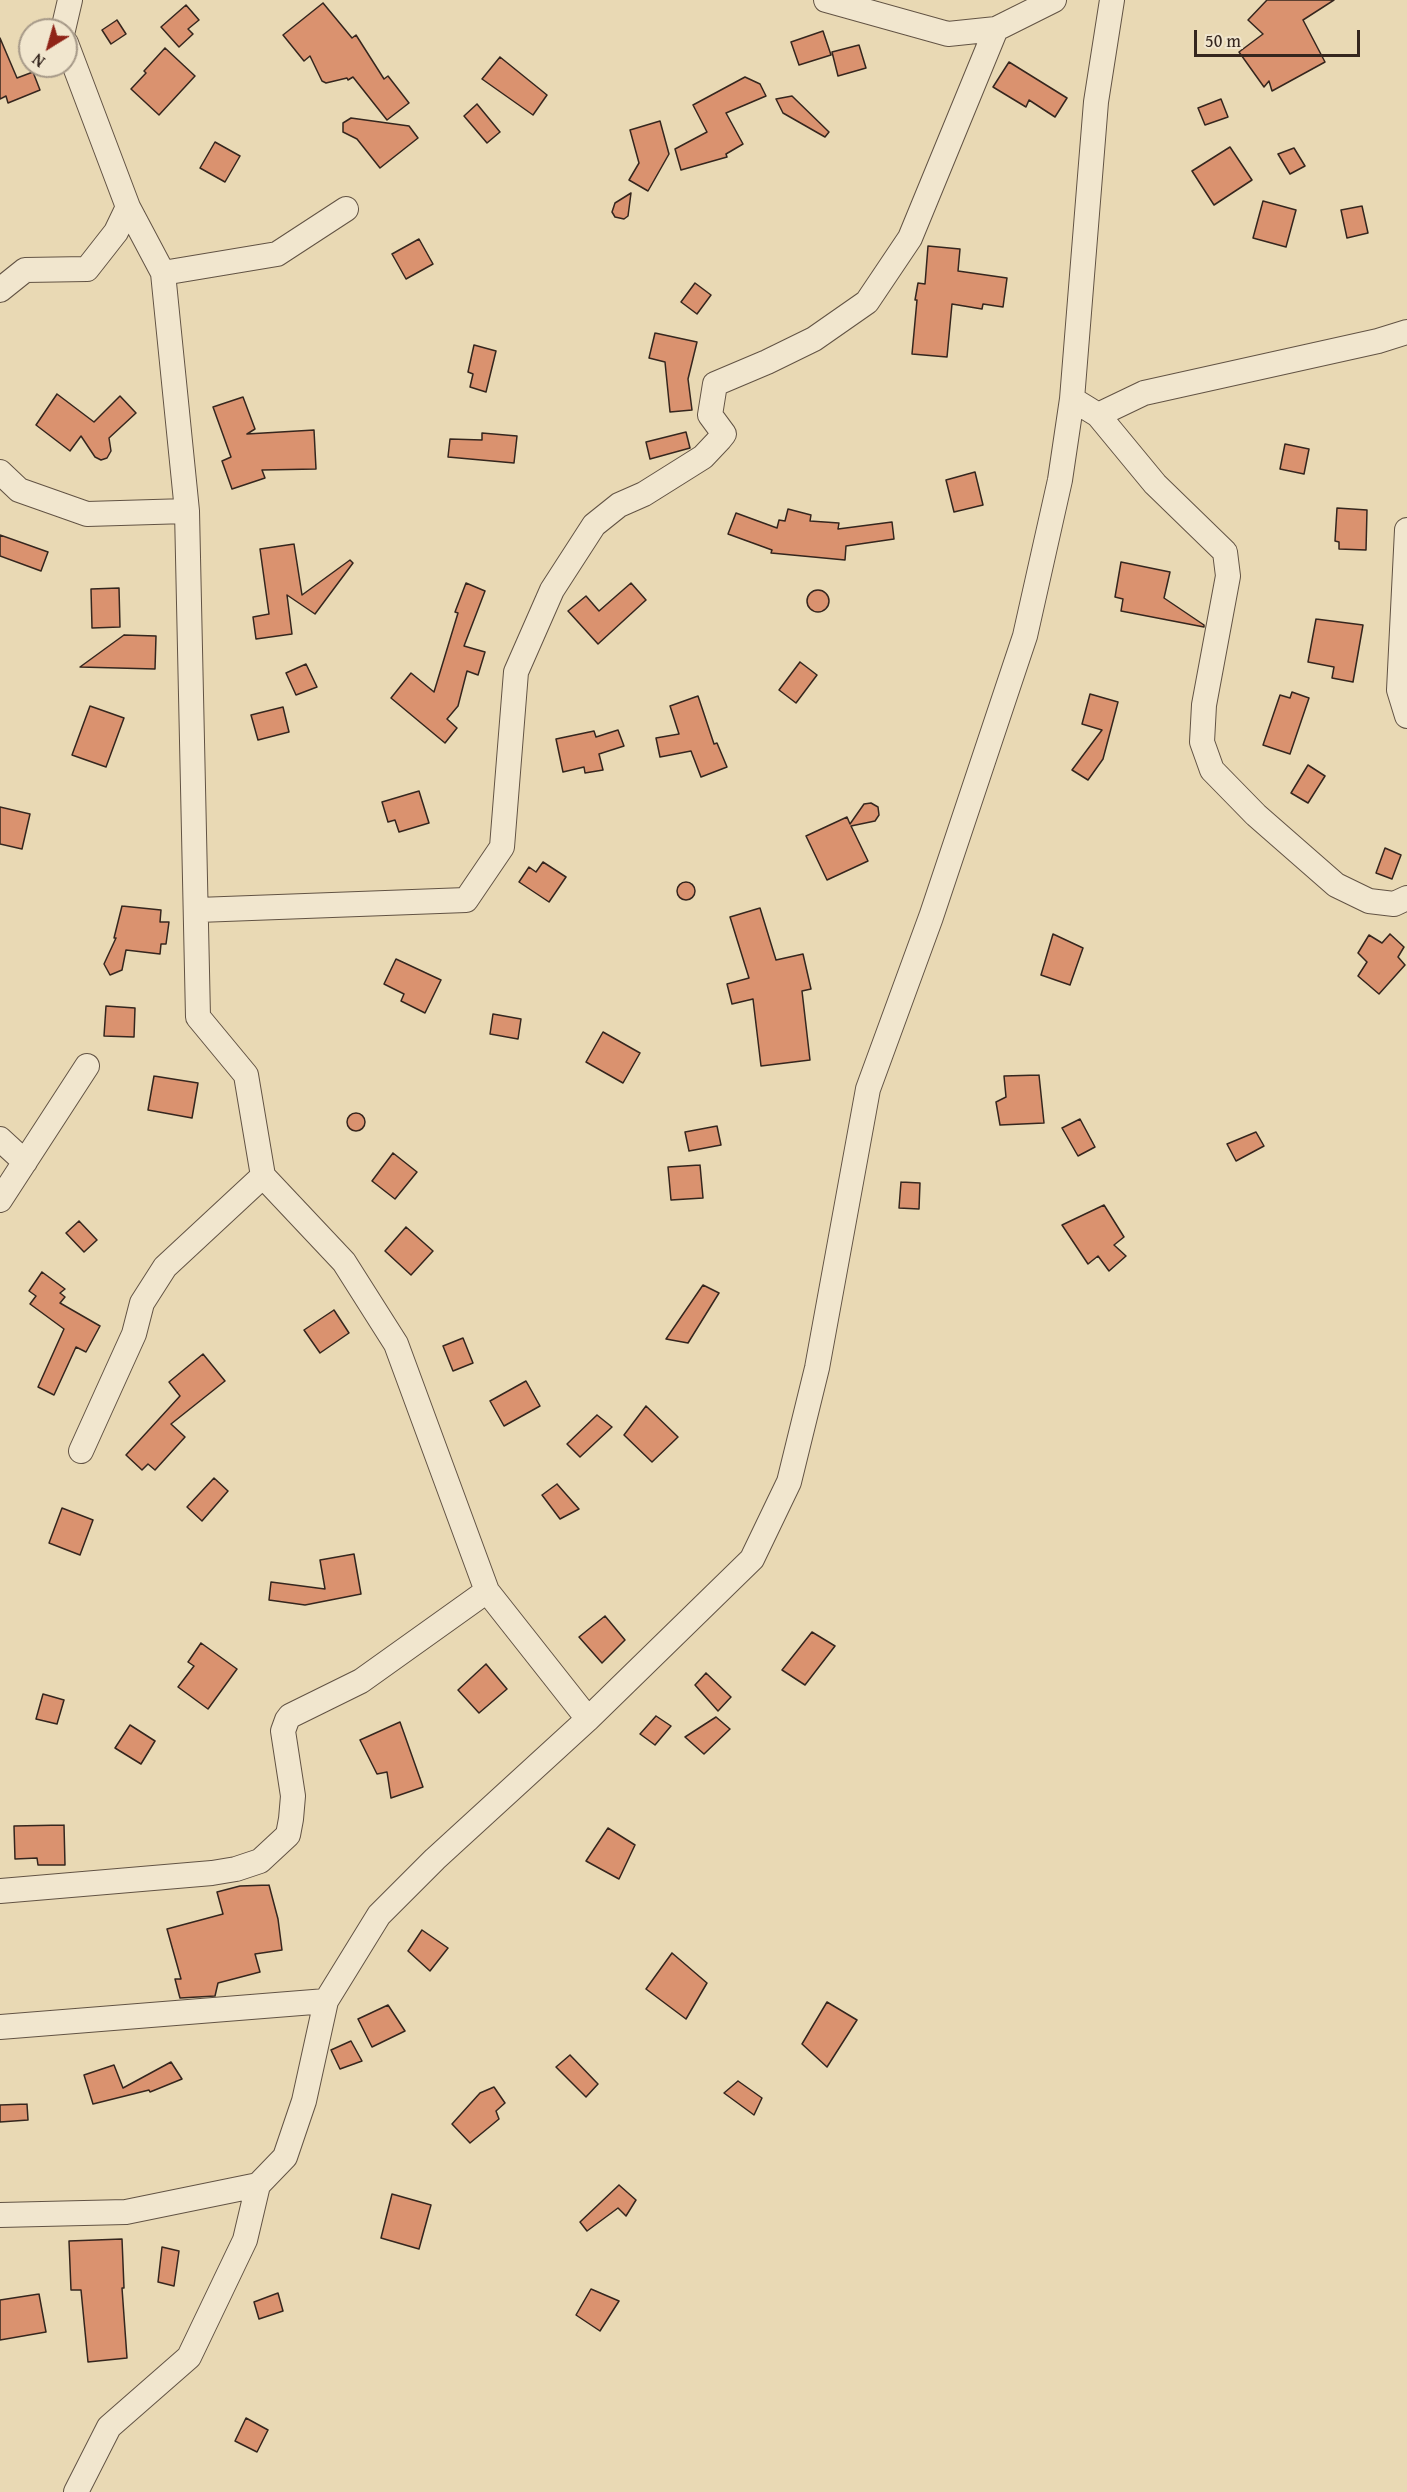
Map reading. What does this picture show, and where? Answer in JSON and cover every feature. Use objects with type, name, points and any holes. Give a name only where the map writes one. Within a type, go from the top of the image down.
[{"type":"street","points":[[66,18],[70,0]]},
{"type":"street","points":[[826,0],[948,34],[996,29],[1054,0]]},
{"type":"street","points":[[76,2492],[109,2427],[189,2357],[245,2240],[258,2185],[285,2157],[304,2101],[326,2001],[379,1915],[435,1859],[588,1719],[752,1559],[789,1482],[818,1368],[868,1089],[931,917],[1025,636],[1060,480],[1071,399],[1096,102],[1112,0]]},
{"type":"street","points":[[198,910],[466,900],[502,847],[516,672],[552,591],[594,525],[619,506],[644,494],[703,457],[724,434],[710,415],[715,384],[768,362],[814,339],[867,302],[910,238],[996,29]]},
{"type":"street","points":[[78,75],[128,207],[164,273],[188,511],[198,910],[198,1017],[246,1076],[263,1176],[344,1262],[396,1344],[487,1591],[588,1719]]},
{"type":"street","points":[[0,290],[26,270],[87,269],[116,232],[128,207]]},
{"type":"street","points":[[164,273],[277,254],[346,209]]},
{"type":"street","points":[[1098,415],[1144,393],[1378,341],[1407,332]]},
{"type":"street","points":[[1071,399],[1098,415],[1155,484],[1225,552],[1228,576],[1204,705],[1202,742],[1212,770],[1256,815],[1336,885],[1369,901],[1394,904],[1407,898]]},
{"type":"street","points":[[0,472],[19,490],[87,514],[188,511]]},
{"type":"street","points":[[1407,530],[1399,690],[1407,716]]},
{"type":"street","points":[[0,1200],[87,1066]]},
{"type":"street","points":[[0,1139],[25,1162]]},
{"type":"street","points":[[81,1451],[134,1334],[142,1303],[165,1267],[263,1176]]},
{"type":"street","points":[[0,1891],[212,1873],[237,1869],[260,1861],[288,1835],[291,1819],[293,1796],[283,1731],[286,1720],[361,1681],[487,1591]]},
{"type":"street","points":[[0,2027],[326,2001]]},
{"type":"street","points":[[0,2215],[126,2211],[258,2185]]},
{"type":"building","points":[[1267,0],[1334,0],[1303,20],[1325,62],[1272,91],[1269,81],[1264,87],[1239,52],[1263,34],[1248,20]]},
{"type":"building","points":[[323,3],[352,38],[356,35],[384,79],[388,76],[409,103],[387,120],[353,77],[348,80],[347,78],[326,83],[322,81],[310,56],[304,61],[283,35]]},
{"type":"building","points":[[186,5],[199,20],[188,29],[193,34],[179,47],[161,27]]},
{"type":"building","points":[[117,20],[126,34],[111,44],[102,30]]},
{"type":"building","points":[[823,31],[831,55],[799,65],[791,42]]},
{"type":"building","points":[[0,38],[17,78],[35,78],[40,90],[8,103],[6,96],[0,99]]},
{"type":"building","points":[[859,45],[866,68],[838,76],[832,52]]},
{"type":"building","points":[[165,48],[195,76],[159,115],[131,89]]},
{"type":"building","points":[[500,57],[547,95],[533,115],[482,79]]},
{"type":"building","points":[[1009,62],[1067,98],[1055,117],[1029,100],[1026,107],[993,87]]},
{"type":"building","points":[[745,77],[760,84],[766,96],[726,113],[743,144],[726,154],[727,157],[681,170],[675,149],[707,132],[693,105]]},
{"type":"building","points":[[792,96],[829,132],[825,137],[783,113],[776,99]]},
{"type":"building","points":[[1221,99],[1228,117],[1205,125],[1198,108]]},
{"type":"building","points":[[477,104],[500,132],[487,143],[464,116]]},
{"type":"building","points":[[351,118],[409,126],[418,138],[380,168],[357,139],[343,132],[343,123]]},
{"type":"building","points":[[660,121],[669,154],[648,191],[629,180],[639,163],[630,130]]},
{"type":"building","points":[[215,142],[240,156],[225,182],[200,168]]},
{"type":"building","points":[[1230,147],[1252,180],[1214,205],[1192,171]]},
{"type":"building","points":[[1294,148],[1305,166],[1290,174],[1278,154]]},
{"type":"building","points":[[631,193],[628,216],[624,219],[615,217],[612,212],[615,203]]},
{"type":"building","points":[[1263,201],[1296,210],[1286,247],[1253,238]]},
{"type":"building","points":[[1362,206],[1368,233],[1347,238],[1341,210]]},
{"type":"building","points":[[419,239],[433,264],[406,279],[392,254]]},
{"type":"building","points":[[928,246],[960,249],[958,271],[1007,278],[1003,307],[983,304],[982,309],[952,304],[947,357],[912,354],[917,300],[915,300],[918,283],[925,284]]},
{"type":"building","points":[[695,283],[711,295],[697,314],[681,302]]},
{"type":"building","points":[[655,333],[697,342],[688,379],[692,410],[670,412],[665,362],[649,358]]},
{"type":"building","points":[[474,345],[496,351],[486,392],[470,387],[473,374],[468,372]]},
{"type":"building","points":[[57,394],[94,422],[120,396],[136,413],[109,438],[111,451],[107,458],[101,460],[95,457],[81,436],[70,451],[36,425]]},
{"type":"building","points":[[243,397],[255,429],[247,434],[314,430],[316,469],[262,470],[265,478],[232,489],[222,461],[231,457],[213,407]]},
{"type":"building","points":[[686,432],[690,448],[650,459],[646,442]]},
{"type":"building","points":[[482,433],[517,436],[514,463],[448,457],[450,439],[482,440]]},
{"type":"building","points":[[1285,444],[1309,449],[1304,474],[1280,469]]},
{"type":"building","points":[[975,472],[983,505],[954,512],[946,480]]},
{"type":"building","points":[[1337,508],[1367,510],[1366,550],[1339,549],[1339,542],[1335,541]]},
{"type":"building","points":[[788,509],[811,515],[810,521],[839,523],[838,529],[892,522],[894,539],[846,546],[845,560],[771,553],[772,550],[728,534],[736,513],[777,528],[779,520],[785,521]]},
{"type":"building","points":[[0,535],[48,552],[41,571],[0,556]]},
{"type":"building","points":[[294,544],[302,595],[350,560],[353,563],[315,614],[287,595],[292,634],[256,639],[253,617],[269,614],[260,549]]},
{"type":"building","points":[[1121,562],[1170,572],[1164,598],[1204,627],[1121,611],[1123,599],[1115,597]]},
{"type":"building","points":[[466,583],[485,591],[464,646],[485,652],[478,675],[467,671],[458,706],[447,719],[457,728],[445,743],[391,698],[411,673],[434,692],[458,613],[455,612]]},
{"type":"building","points":[[631,583],[646,600],[598,644],[568,611],[586,596],[599,611]]},
{"type":"building","points":[[119,588],[120,627],[92,628],[91,589]]},
{"type":"building","points":[[818,590],[828,597],[829,601],[822,611],[818,612],[808,605],[807,601],[814,591]]},
{"type":"building","points":[[1316,619],[1363,625],[1353,682],[1332,678],[1334,667],[1308,662]]},
{"type":"building","points":[[124,635],[156,636],[155,669],[80,667]]},
{"type":"building","points":[[800,662],[817,675],[796,703],[779,690]]},
{"type":"building","points":[[306,664],[317,687],[296,695],[286,673]]},
{"type":"building","points":[[1292,692],[1309,698],[1290,754],[1263,745],[1280,695],[1290,698]]},
{"type":"building","points":[[1090,694],[1118,702],[1103,759],[1088,780],[1072,770],[1102,730],[1082,724]]},
{"type":"building","points":[[698,696],[714,744],[717,743],[727,767],[701,777],[691,751],[660,757],[656,738],[679,734],[670,706]]},
{"type":"building","points":[[90,706],[124,718],[106,767],[72,755]]},
{"type":"building","points":[[283,707],[289,732],[258,740],[251,715]]},
{"type":"building","points":[[618,730],[624,746],[599,754],[603,770],[585,773],[584,767],[563,772],[556,739],[594,731],[596,737]]},
{"type":"building","points":[[1308,765],[1325,776],[1308,803],[1291,793]]},
{"type":"building","points":[[419,791],[429,823],[399,832],[395,820],[388,822],[382,802]]},
{"type":"building","points":[[871,803],[878,807],[879,815],[875,821],[851,826],[868,861],[827,880],[806,836],[847,817],[850,824],[864,804]]},
{"type":"building","points":[[0,807],[30,814],[22,849],[0,844]]},
{"type":"building","points":[[1385,848],[1401,855],[1392,879],[1376,873]]},
{"type":"building","points":[[543,862],[566,877],[549,902],[519,882],[529,867],[536,872]]},
{"type":"building","points":[[686,882],[692,885],[695,891],[692,897],[686,900],[680,897],[677,891],[680,885]]},
{"type":"building","points":[[122,906],[161,910],[160,922],[169,922],[166,944],[161,944],[160,954],[126,950],[122,970],[110,975],[104,964],[116,938],[114,938]]},
{"type":"building","points":[[760,908],[776,960],[803,954],[811,989],[802,991],[810,1060],[761,1066],[753,999],[732,1004],[727,984],[749,978],[730,917]]},
{"type":"building","points":[[1053,934],[1083,948],[1070,985],[1041,975]]},
{"type":"building","points":[[1390,934],[1404,947],[1398,957],[1405,965],[1379,994],[1358,976],[1367,962],[1358,953],[1369,935],[1382,943]]},
{"type":"building","points":[[396,959],[441,980],[425,1013],[401,1001],[404,994],[384,984]]},
{"type":"building","points":[[106,1006],[135,1008],[134,1037],[104,1036]]},
{"type":"building","points":[[493,1014],[521,1019],[518,1039],[490,1034]]},
{"type":"building","points":[[603,1032],[640,1053],[623,1083],[586,1062]]},
{"type":"building","points":[[1039,1075],[1044,1123],[1000,1125],[996,1102],[1006,1097],[1004,1076]]},
{"type":"building","points":[[154,1076],[198,1083],[192,1118],[148,1110]]},
{"type":"building","points":[[356,1113],[362,1116],[365,1122],[362,1128],[356,1131],[350,1128],[347,1122],[350,1116]]},
{"type":"building","points":[[1080,1119],[1095,1147],[1078,1156],[1062,1128]]},
{"type":"building","points":[[717,1126],[721,1145],[689,1151],[685,1132]]},
{"type":"building","points":[[1256,1132],[1264,1146],[1236,1161],[1227,1144]]},
{"type":"building","points":[[393,1153],[417,1172],[395,1199],[372,1181]]},
{"type":"building","points":[[700,1165],[703,1198],[671,1200],[668,1167]]},
{"type":"building","points":[[901,1182],[920,1183],[919,1209],[899,1208]]},
{"type":"building","points":[[1104,1205],[1124,1237],[1114,1245],[1126,1256],[1109,1271],[1098,1256],[1088,1264],[1062,1225]]},
{"type":"building","points":[[79,1221],[97,1240],[84,1252],[66,1233]]},
{"type":"building","points":[[406,1227],[433,1251],[411,1275],[385,1251]]},
{"type":"building","points":[[42,1272],[65,1289],[60,1293],[65,1297],[60,1303],[100,1326],[86,1352],[76,1347],[54,1395],[38,1387],[64,1329],[30,1304],[36,1296],[29,1291]]},
{"type":"building","points":[[703,1285],[719,1293],[688,1343],[666,1339]]},
{"type":"building","points":[[334,1310],[349,1333],[320,1353],[304,1330]]},
{"type":"building","points":[[463,1338],[473,1363],[453,1371],[443,1346]]},
{"type":"building","points":[[203,1354],[225,1381],[171,1424],[185,1437],[155,1470],[148,1464],[142,1470],[126,1455],[180,1396],[169,1382]]},
{"type":"building","points":[[526,1381],[540,1406],[504,1426],[490,1401]]},
{"type":"building","points":[[646,1406],[678,1437],[652,1462],[624,1435]]},
{"type":"building","points":[[597,1415],[612,1427],[580,1457],[567,1444]]},
{"type":"building","points":[[214,1478],[228,1491],[202,1521],[187,1507]]},
{"type":"building","points":[[557,1484],[579,1509],[560,1519],[542,1495]]},
{"type":"building","points":[[62,1508],[93,1520],[80,1555],[49,1543]]},
{"type":"building","points":[[354,1554],[361,1594],[305,1605],[269,1600],[271,1582],[325,1589],[320,1560]]},
{"type":"building","points":[[605,1616],[625,1640],[602,1663],[579,1637]]},
{"type":"building","points":[[812,1632],[835,1646],[805,1685],[782,1670]]},
{"type":"building","points":[[201,1643],[237,1669],[208,1709],[178,1687],[194,1666],[188,1662]]},
{"type":"building","points":[[486,1664],[507,1689],[479,1713],[458,1690]]},
{"type":"building","points":[[706,1673],[731,1697],[718,1711],[695,1685]]},
{"type":"building","points":[[43,1694],[64,1700],[57,1724],[36,1719]]},
{"type":"building","points":[[656,1716],[671,1726],[655,1745],[640,1734]]},
{"type":"building","points":[[716,1717],[730,1729],[704,1754],[685,1737]]},
{"type":"building","points":[[400,1722],[423,1787],[391,1798],[387,1772],[377,1774],[360,1740]]},
{"type":"building","points":[[130,1725],[155,1741],[141,1764],[115,1748]]},
{"type":"building","points":[[64,1825],[65,1865],[38,1865],[37,1858],[15,1859],[14,1826]]},
{"type":"building","points":[[608,1828],[635,1845],[619,1879],[586,1861]]},
{"type":"building","points":[[269,1885],[278,1919],[282,1950],[255,1954],[260,1972],[218,1983],[215,1996],[180,1998],[175,1979],[181,1979],[167,1929],[223,1914],[217,1892],[240,1886]]},
{"type":"building","points":[[422,1930],[448,1948],[430,1971],[408,1951]]},
{"type":"building","points":[[672,1953],[707,1983],[686,2019],[646,1989]]},
{"type":"building","points":[[827,2002],[857,2020],[827,2067],[802,2044]]},
{"type":"building","points":[[388,2005],[405,2031],[372,2047],[358,2019]]},
{"type":"building","points":[[351,2041],[362,2061],[340,2069],[331,2050]]},
{"type":"building","points":[[570,2055],[598,2084],[586,2097],[556,2067]]},
{"type":"building","points":[[171,2062],[182,2079],[150,2092],[149,2090],[93,2104],[84,2075],[114,2065],[123,2088]]},
{"type":"building","points":[[738,2081],[762,2098],[754,2115],[724,2093]]},
{"type":"building","points":[[494,2087],[505,2103],[496,2111],[499,2119],[470,2143],[452,2124],[480,2093]]},
{"type":"building","points":[[27,2104],[28,2120],[0,2122],[0,2105]]},
{"type":"building","points":[[619,2185],[636,2200],[626,2216],[618,2208],[587,2231],[580,2222]]},
{"type":"building","points":[[392,2194],[431,2205],[419,2249],[381,2238]]},
{"type":"building","points":[[122,2239],[124,2288],[122,2288],[127,2358],[88,2362],[81,2290],[71,2290],[69,2241]]},
{"type":"building","points":[[162,2247],[179,2251],[174,2286],[158,2282]]},
{"type":"building","points":[[591,2289],[619,2301],[600,2331],[576,2315]]},
{"type":"building","points":[[278,2293],[283,2311],[259,2319],[254,2302]]},
{"type":"building","points":[[39,2294],[46,2332],[0,2340],[0,2300]]},
{"type":"building","points":[[246,2418],[268,2430],[257,2452],[235,2441]]}]
